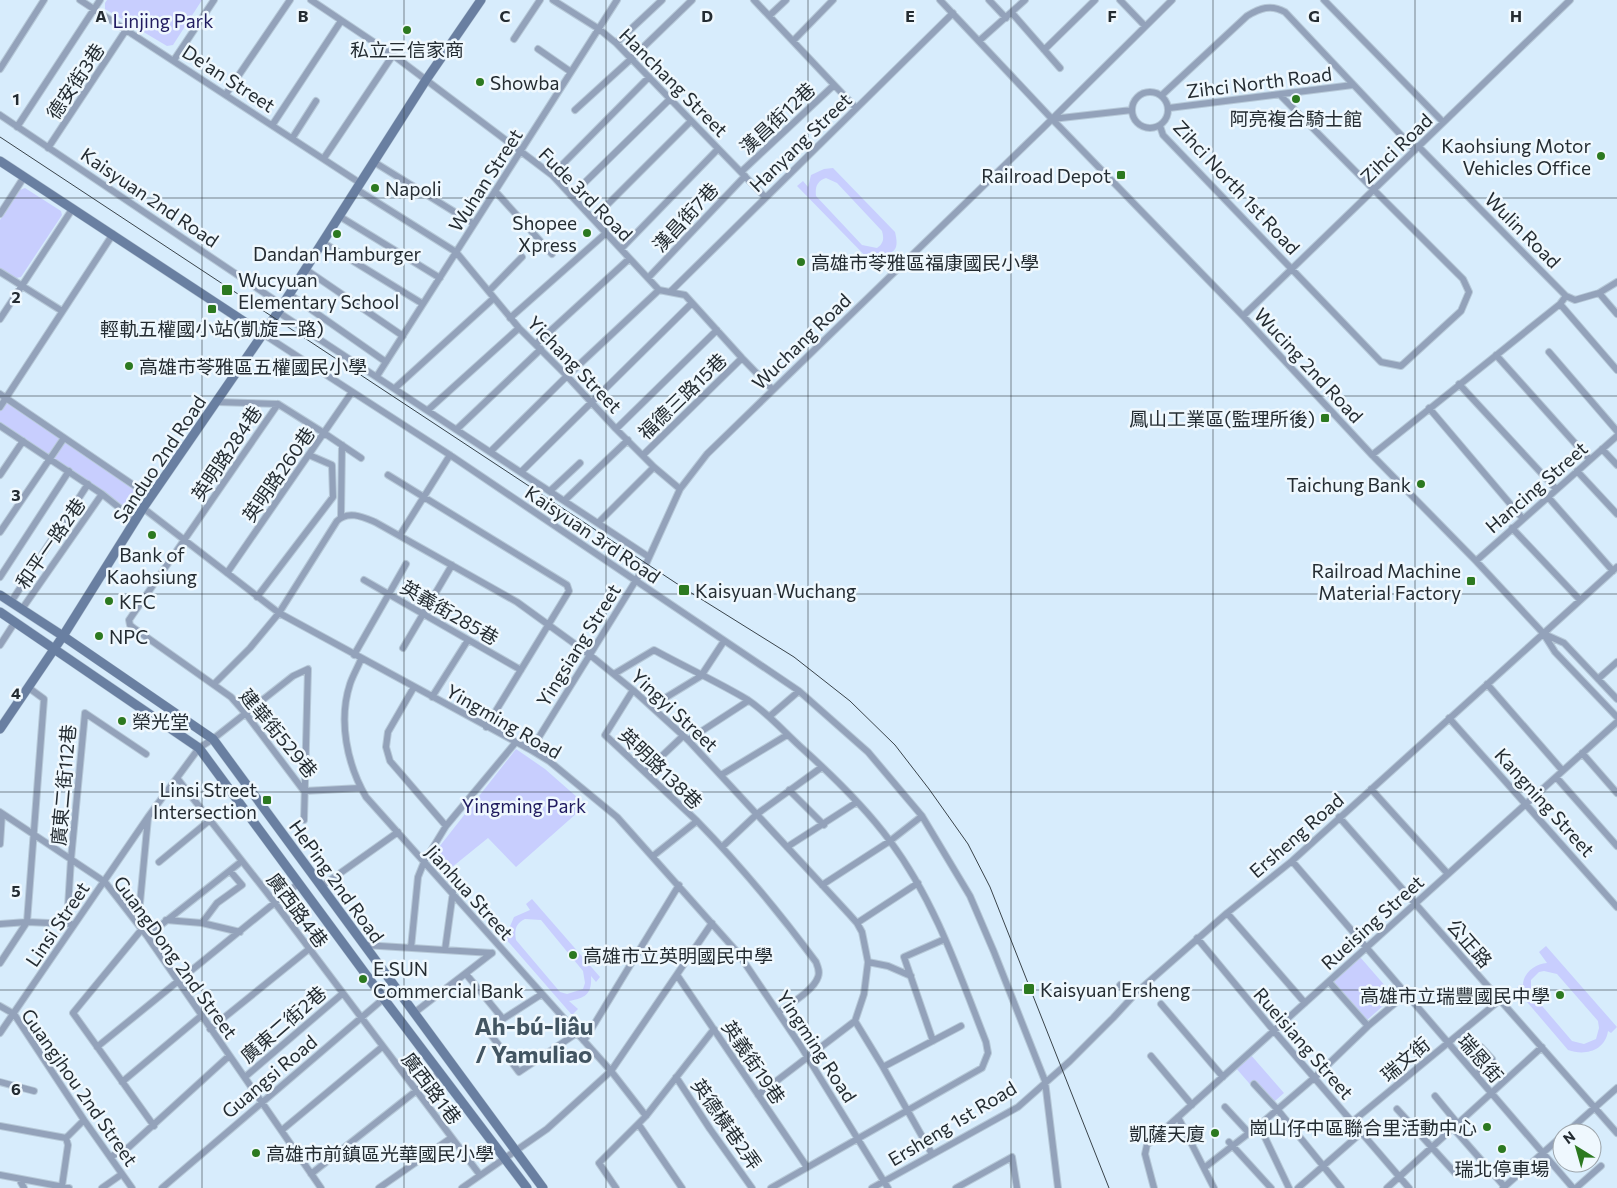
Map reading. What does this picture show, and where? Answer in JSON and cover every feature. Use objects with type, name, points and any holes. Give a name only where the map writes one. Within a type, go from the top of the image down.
[{"type":"street","points":[[0,69],[44,0]]},
{"type":"street","name":"De'an Street","points":[[80,0],[293,137],[324,158],[358,186],[456,252]]},
{"type":"street","points":[[17,127],[100,0]]},
{"type":"street","points":[[174,60],[214,0]]},
{"type":"street","points":[[226,94],[290,0]]},
{"type":"street","name":"Fude 3rd Road","points":[[311,0],[392,55],[521,150],[552,176],[659,290]]},
{"type":"street","name":"Sanduo 2nd Road","points":[[0,729],[63,636],[151,496],[280,309],[426,80],[481,0]]},
{"type":"street","points":[[514,39],[540,0]]},
{"type":"street","name":"Hanchang Street","points":[[553,0],[599,29],[616,43],[765,197]]},
{"type":"street","name":"Wuhan Street","points":[[377,376],[617,0]]},
{"type":"street","points":[[616,43],[662,0]]},
{"type":"street","points":[[574,110],[631,59],[692,0]]},
{"type":"street","points":[[754,0],[856,108]]},
{"type":"street","points":[[769,16],[786,0]]},
{"type":"street","points":[[793,41],[833,0]]},
{"type":"street","name":"Wucing 2nd Road","points":[[940,0],[1052,119],[1243,316],[1372,455],[1476,561],[1543,633],[1555,652],[1617,717]]},
{"type":"street","points":[[989,0],[1009,15],[1060,68]]},
{"type":"street","points":[[979,41],[1025,0]]},
{"type":"street","points":[[1044,50],[1096,0]]},
{"type":"street","name":"Wuchang Road","points":[[635,581],[649,557],[680,489],[717,443],[1052,119],[1172,0]]},
{"type":"street","points":[[1324,0],[1443,122]]},
{"type":"street","name":"Zihci Road","points":[[1243,316],[1570,0]]},
{"type":"street","points":[[1123,1],[1145,26]]},
{"type":"street","name":"Wulin Road","points":[[1162,95],[1247,16],[1256,10],[1277,7],[1285,12],[1353,86],[1566,296]]},
{"type":"street","name":"Hanyang Street","points":[[670,292],[953,13]]},
{"type":"street","points":[[272,124],[341,21]]},
{"type":"street","name":"德安街3巷","points":[[48,148],[126,30]]},
{"type":"street","points":[[538,49],[571,72]]},
{"type":"street","points":[[324,158],[392,55]]},
{"type":"street","points":[[552,176],[649,78]]},
{"type":"street","name":"漢昌街12巷","points":[[743,174],[834,85]]},
{"type":"street","name":"Zihci North Road","points":[[1169,108],[1353,86]]},
{"type":"street","name":"Zihci North Road","points":[[1132,110],[1133,102],[1143,93],[1151,91],[1162,95],[1167,101],[1169,108],[1168,115],[1160,126]]},
{"type":"street","points":[[1280,95],[1374,190]]},
{"type":"street","points":[[571,196],[670,99]]},
{"type":"street","points":[[293,137],[316,101]]},
{"type":"street","points":[[1052,119],[1132,110],[1134,118],[1139,125],[1145,128],[1160,126]]},
{"type":"street","name":"Kaisyuan 2nd Road","points":[[0,115],[280,309]]},
{"type":"street","points":[[593,220],[691,121]]},
{"type":"street","name":"Zihci North 1st Road","points":[[1160,126],[1163,135],[1381,362],[1401,366],[1461,310],[1470,292],[1463,279],[1374,190]]},
{"type":"street","points":[[620,249],[718,149]]},
{"type":"street","points":[[0,161],[263,334]]},
{"type":"street","points":[[374,162],[474,224]]},
{"type":"street","name":"漢昌街7巷","points":[[648,278],[743,174]]},
{"type":"street","points":[[0,214],[24,177]]},
{"type":"street","points":[[495,191],[552,254]]},
{"type":"street","points":[[0,319],[73,208]]},
{"type":"street","points":[[339,216],[440,278]]},
{"type":"street","points":[[510,318],[606,233]]},
{"type":"street","points":[[0,407],[3,396],[113,234]]},
{"type":"street","points":[[322,242],[423,304]]},
{"type":"street","name":"Yichang Street","points":[[456,252],[519,328],[616,429],[654,467],[680,489]]},
{"type":"street","points":[[489,291],[522,257]]},
{"type":"street","points":[[457,429],[629,259]]},
{"type":"street","points":[[305,269],[403,336]]},
{"type":"street","points":[[0,272],[62,311]]},
{"type":"street","points":[[1372,455],[1560,304],[1566,296],[1575,300],[1598,293],[1617,282]]},
{"type":"street","points":[[490,452],[567,376],[659,290],[685,295],[772,389]]},
{"type":"street","points":[[1598,293],[1617,314]]},
{"type":"street","points":[[289,294],[386,362]]},
{"type":"street","points":[[395,388],[494,298]]},
{"type":"street","points":[[521,472],[692,303]]},
{"type":"street","points":[[1560,304],[1617,370]]},
{"type":"street","name":"Kaisyuan 3rd Road","points":[[280,309],[490,452],[649,557]]},
{"type":"street","points":[[428,410],[519,328]]},
{"type":"street","points":[[616,429],[717,330]]},
{"type":"street","name":"Kaisyuan 3rd Road","points":[[263,334],[450,455],[799,692],[868,752],[922,816],[970,896],[1045,1081],[1058,1188]]},
{"type":"street","points":[[1549,352],[1617,431]]},
{"type":"street","points":[[1496,355],[1590,460]]},
{"type":"street","name":"福德三路15巷","points":[[643,455],[742,358]]},
{"type":"street","points":[[1459,384],[1556,490]]},
{"type":"street","name":"英明路260巷","points":[[227,573],[352,392]]},
{"type":"street","points":[[3,396],[151,496]]},
{"type":"street","points":[[216,402],[278,404]]},
{"type":"street","name":"英明路284巷","points":[[135,629],[130,625],[129,620],[278,404],[361,458]]},
{"type":"street","points":[[1430,408],[1523,519]]},
{"type":"street","points":[[0,426],[88,484],[136,521]]},
{"type":"street","name":"Hancing Street","points":[[1476,561],[1617,436]]},
{"type":"street","points":[[0,532],[64,438]]},
{"type":"street","points":[[565,500],[628,440]]},
{"type":"street","points":[[0,475],[23,441]]},
{"type":"street","points":[[214,684],[250,648],[279,613],[341,517],[342,445]]},
{"type":"street","points":[[1602,449],[1617,465]]},
{"type":"street","points":[[257,597],[333,497],[332,466],[309,455]]},
{"type":"street","points":[[400,535],[450,455]]},
{"type":"street","points":[[550,491],[580,463]]},
{"type":"street","points":[[598,524],[654,467]]},
{"type":"street","points":[[0,577],[68,471]]},
{"type":"street","points":[[1577,471],[1617,514]]},
{"type":"street","points":[[388,475],[567,585],[570,591],[486,727]]},
{"type":"street","points":[[10,602],[88,484]]},
{"type":"street","name":"和平一路2巷","points":[[22,609],[102,494]]},
{"type":"street","points":[[1548,497],[1615,569]]},
{"type":"street","name":"Yingming Road","points":[[143,508],[279,613],[531,750],[549,761],[605,806],[633,834],[738,953],[779,1012],[888,1188]]},
{"type":"street","name":"Yingyi Street","points":[[341,517],[360,516],[375,522],[517,602],[614,674],[652,706],[685,738],[722,775],[857,923],[862,932],[868,962],[864,994],[855,1021]]},
{"type":"street","points":[[1512,528],[1580,600]]},
{"type":"street","points":[[354,654],[406,564]]},
{"type":"street","points":[[403,648],[452,565]]},
{"type":"street","name":"Ersheng Road","points":[[1132,997],[1226,913],[1292,861],[1615,569]]},
{"type":"street","name":"英義街285巷","points":[[364,580],[521,670]]},
{"type":"street","name":"Yingsiang Street","points":[[531,750],[635,581]]},
{"type":"street","name":"HePing 2nd Road","points":[[0,595],[213,739],[543,1188]]},
{"type":"street","name":"HePing 2nd Road","points":[[0,612],[199,748],[384,999],[528,1188]]},
{"type":"street","points":[[0,646],[15,622]]},
{"type":"street","name":"建華街529巷","points":[[135,629],[231,697],[304,791],[361,788]]},
{"type":"street","name":"Wucing 2nd Road","points":[[1543,633],[1564,644],[1617,699]]},
{"type":"street","points":[[432,697],[468,640]]},
{"type":"street","points":[[652,706],[701,676],[724,641]]},
{"type":"street","points":[[614,674],[654,650],[748,701],[770,716],[787,735],[822,766],[857,802],[890,841],[918,883],[945,939],[986,1042],[988,1052],[986,1062],[982,1068],[771,1188]]},
{"type":"street","name":"Jianhua Street","points":[[361,659],[350,683],[344,720],[347,746],[356,775],[366,797],[453,892],[611,1071],[646,1116]]},
{"type":"street","points":[[1598,679],[1617,662]]},
{"type":"street","name":"Linsi Street","points":[[0,1033],[148,817],[199,748],[246,714],[293,676],[308,669],[304,791]]},
{"type":"street","points":[[1487,684],[1562,770]]},
{"type":"street","points":[[414,687],[388,732],[386,747],[390,761],[446,826]]},
{"type":"street","points":[[0,963],[27,922],[44,699],[29,688]]},
{"type":"street","name":"英明路138巷","points":[[633,690],[606,735],[696,821],[652,856]]},
{"type":"street","points":[[770,716],[799,692]]},
{"type":"street","points":[[645,772],[685,738],[748,701]]},
{"type":"street","name":"廣東二街112巷","points":[[67,923],[85,713],[146,754]]},
{"type":"street","name":"Kangning Street","points":[[1449,718],[1616,902]]},
{"type":"street","name":"Rueising Street","points":[[1154,1188],[1145,1154],[1147,1145],[1617,722]]},
{"type":"street","points":[[722,775],[787,735]]},
{"type":"street","points":[[411,948],[418,877],[424,862],[446,826],[516,742]]},
{"type":"street","points":[[1582,753],[1617,793]]},
{"type":"street","points":[[722,847],[757,814],[822,766]]},
{"type":"street","name":"廣西路4巷","points":[[177,778],[275,903],[360,1019]]},
{"type":"street","points":[[1556,778],[1617,846]]},
{"type":"street","points":[[1371,789],[1448,874]]},
{"type":"street","points":[[789,790],[824,825]]},
{"type":"street","points":[[304,791],[304,820]]},
{"type":"street","points":[[787,847],[824,825],[857,802]]},
{"type":"street","points":[[0,844],[1,814]]},
{"type":"street","name":"GuangDong 2nd Street","points":[[1,814],[34,833],[105,882],[147,936],[320,1188]]},
{"type":"street","points":[[822,885],[890,841],[922,816]]},
{"type":"street","points":[[148,817],[140,927],[73,1013],[154,1126]]},
{"type":"street","name":"公正路","points":[[1339,817],[1617,1133]]},
{"type":"street","points":[[159,862],[210,820]]},
{"type":"street","points":[[696,821],[722,847],[788,925],[816,962],[819,970],[818,978],[812,987],[779,1012]]},
{"type":"street","points":[[322,886],[398,832]]},
{"type":"street","points":[[147,936],[242,861]]},
{"type":"street","name":"瑞恩街","points":[[1292,861],[1575,1188]]},
{"type":"street","points":[[202,923],[217,903],[242,885],[230,871]]},
{"type":"street","points":[[97,1047],[299,883]]},
{"type":"street","points":[[857,923],[918,883]]},
{"type":"street","points":[[584,1041],[679,885]]},
{"type":"street","points":[[445,950],[453,892]]},
{"type":"street","points":[[1226,913],[1305,1003]]},
{"type":"street","points":[[166,920],[202,923],[240,932]]},
{"type":"street","points":[[0,924],[27,922],[75,925]]},
{"type":"street","points":[[462,1188],[515,1152],[553,1123],[611,1071],[712,923]]},
{"type":"street","name":"Rueisiang Street","points":[[1197,938],[1409,1188]]},
{"type":"street","points":[[934,1040],[904,957],[945,939]]},
{"type":"street","points":[[364,945],[492,953],[504,952]]},
{"type":"street","points":[[210,1029],[309,949]]},
{"type":"street","points":[[414,1013],[492,953]]},
{"type":"street","points":[[868,962],[888,966],[911,976]]},
{"type":"street","points":[[466,974],[503,1018]]},
{"type":"street","name":"英義街19巷","points":[[677,975],[807,1167]]},
{"type":"street","points":[[1329,982],[1368,1026]]},
{"type":"street","points":[[1120,985],[1132,997]]},
{"type":"street","name":"Guangsi Road","points":[[162,1188],[396,988]]},
{"type":"street","name":"廣東二街2巷","points":[[244,1077],[342,994]]},
{"type":"street","points":[[488,1031],[503,1018],[542,994]]},
{"type":"street","points":[[1204,1168],[1231,1143],[1260,1127],[1277,1109],[1314,1078],[1368,1026],[1406,994]]},
{"type":"street","name":"Ersheng 1st Road","points":[[872,1188],[1018,1106],[1070,1061],[1132,997]]},
{"type":"street","name":"瑞文街","points":[[1352,1122],[1500,1000]]},
{"type":"street","points":[[1161,1004],[1223,1077]]},
{"type":"street","name":"Guangjhou 2nd Street","points":[[0,1006],[14,1014],[84,1120],[132,1188]]},
{"type":"street","points":[[122,1082],[201,1016]]},
{"type":"street","name":"廣西路1巷","points":[[360,1019],[480,1175]]},
{"type":"street","points":[[758,1095],[855,1021],[932,1154]]},
{"type":"street","points":[[482,1023],[519,1072],[577,1033]]},
{"type":"street","points":[[883,1067],[961,1026]]},
{"type":"street","points":[[616,1188],[598,1163],[646,1116],[714,1029]]},
{"type":"street","points":[[282,1130],[382,1047]]},
{"type":"street","points":[[1476,1075],[1492,1059],[1481,1047]]},
{"type":"street","points":[[1387,1188],[1542,1047]]},
{"type":"street","points":[[110,1157],[129,1147],[154,1126],[229,1056]]},
{"type":"street","points":[[1151,1056],[1192,1105]]},
{"type":"street","points":[[311,1174],[440,1072]]},
{"type":"street","name":"英德橫巷2弄","points":[[676,1077],[752,1188]]},
{"type":"street","points":[[0,1082],[34,1090]]},
{"type":"street","points":[[1254,1084],[1277,1109],[1341,1188]]},
{"type":"street","points":[[1578,1123],[1617,1088]]},
{"type":"street","points":[[1435,1096],[1455,1126],[1504,1187],[1552,1145]]},
{"type":"street","points":[[1225,1107],[1249,1133]]},
{"type":"street","points":[[1397,1109],[1456,1174]]},
{"type":"street","points":[[1178,1117],[1214,1188]]},
{"type":"street","points":[[66,1138],[84,1120]]},
{"type":"street","points":[[638,1124],[682,1188]]},
{"type":"street","points":[[0,1126],[66,1138]]},
{"type":"street","points":[[1260,1127],[1289,1188]]},
{"type":"street","points":[[1298,1188],[1361,1133]]},
{"type":"street","points":[[62,1186],[68,1145],[66,1138]]},
{"type":"street","points":[[380,1188],[451,1138]]},
{"type":"street","points":[[1231,1143],[1271,1188]]},
{"type":"street","points":[[956,1188],[1012,1157],[1017,1188]]},
{"type":"street","points":[[1575,1188],[1593,1173]]},
{"type":"street","points":[[102,1188],[122,1174]]},
{"type":"street","points":[[0,1175],[69,1188]]},
{"type":"street","points":[[19,1179],[24,1188]]},
{"type":"green space","name":"Linjing Park","points":[[107,0],[202,0],[173,45],[167,46],[105,9]]},
{"type":"green space","points":[[833,168],[895,232],[896,245],[892,252],[872,255],[881,265],[878,269],[797,186],[803,181],[808,187],[811,175],[824,169]],"holes":[[[826,178],[837,183],[882,231],[883,240],[877,248],[862,245],[816,196],[817,185],[823,179]]]},
{"type":"green space","points":[[25,188],[61,211],[62,215],[21,277],[16,278],[0,268],[0,220],[20,190]]},
{"type":"green space","points":[[0,398],[140,493],[141,499],[132,511],[127,512],[0,426]]},
{"type":"green space","name":"Yingming Park","points":[[516,749],[545,769],[586,805],[516,867],[488,838],[446,872],[432,856]]},
{"type":"green space","points":[[532,899],[600,977],[596,982],[591,976],[587,994],[584,997],[569,1001],[578,1009],[572,1015],[497,929],[502,926],[508,931],[514,917],[530,910],[526,904]],"holes":[[[525,919],[541,920],[583,971],[585,983],[583,989],[567,994],[560,992],[516,940],[515,933],[520,923]]]},
{"type":"green space","points":[[1546,946],[1617,1027],[1611,1033],[1608,1031],[1606,1038],[1599,1047],[1587,1052],[1568,1050],[1516,989],[1521,984],[1523,985],[1525,977],[1530,970],[1538,965],[1547,963],[1539,952]],"holes":[[[1544,971],[1557,974],[1598,1021],[1599,1028],[1596,1039],[1584,1044],[1572,1041],[1531,993],[1531,980],[1539,972]]]},
{"type":"green space","points":[[1360,957],[1394,996],[1366,1021],[1332,982]]},
{"type":"green space","points":[[1250,1054],[1284,1093],[1269,1106],[1235,1067]]},
{"type":"tram line","points":[[0,137],[685,589],[794,657],[850,701],[895,745],[968,844],[990,887],[1109,1188]]},
{"type":"place","name":"私立三信家商","points":[[407,30]]},
{"type":"place","name":"Showba","points":[[480,82]]},
{"type":"place","name":"阿亮複合騎士館","points":[[1296,99]]},
{"type":"place","name":"Kaohsiung Motor Vehicles Office","points":[[1601,156]]},
{"type":"place","name":"Railroad Depot","points":[[1121,175]]},
{"type":"place","name":"Napoli","points":[[375,188]]},
{"type":"place","name":"Shopee Xpress","points":[[587,233]]},
{"type":"place","name":"Dandan Hamburger","points":[[337,234]]},
{"type":"place","name":"高雄市苓雅區福康國民小學","points":[[801,262]]},
{"type":"place","name":"Wucyuan Elementary School","points":[[227,290]]},
{"type":"place","name":"輕軌五權國小站(凱旋二路)","points":[[212,309]]},
{"type":"place","name":"高雄市苓雅區五權國民小學","points":[[129,366]]},
{"type":"place","name":"鳳山工業區(監理所後)","points":[[1325,418]]},
{"type":"place","name":"Taichung Bank","points":[[1421,484]]},
{"type":"place","name":"Bank of Kaohsiung","points":[[152,535]]},
{"type":"place","name":"Railroad Machine Material Factory","points":[[1471,581]]},
{"type":"place","name":"Kaisyuan Wuchang","points":[[684,590]]},
{"type":"place","name":"KFC","points":[[109,601]]},
{"type":"place","name":"NPC","points":[[99,636]]},
{"type":"place","name":"榮光堂","points":[[122,721]]},
{"type":"place","name":"Linsi Street Intersection","points":[[267,800]]},
{"type":"place","name":"高雄市立英明國民中學","points":[[573,955]]},
{"type":"place","name":"E.SUN Commercial Bank","points":[[363,979]]},
{"type":"place","name":"Kaisyuan Ersheng","points":[[1029,989]]},
{"type":"place","name":"高雄市立瑞豐國民中學","points":[[1560,995]]},
{"type":"place","name":"崗山仔中區聯合里活動中心","points":[[1487,1127]]},
{"type":"place","name":"凱薩天廈","points":[[1215,1133]]},
{"type":"place","name":"瑞北停車場","points":[[1502,1149]]},
{"type":"place","name":"高雄市前鎮區光華國民小學","points":[[256,1153]]},
{"type":"district","name":"Ah-bú-liâu / Yamuliao","points":[[534,1039]]}]
